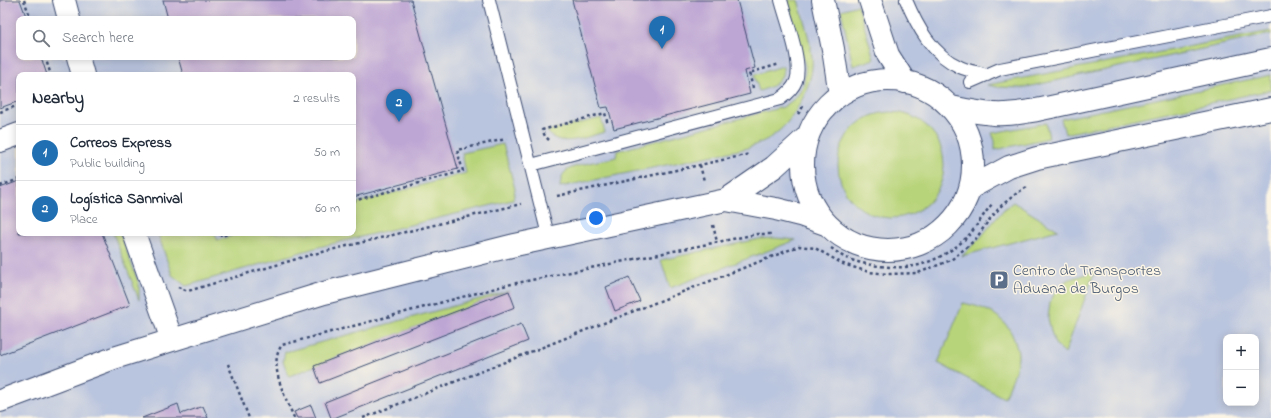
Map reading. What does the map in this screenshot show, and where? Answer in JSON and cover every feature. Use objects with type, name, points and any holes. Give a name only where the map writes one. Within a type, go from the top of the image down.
[{"type":"street","points":[[64,0],[68,16]]},
{"type":"street","points":[[823,0],[833,49],[840,95]]},
{"type":"street","points":[[870,0],[888,55],[905,82]]},
{"type":"street","points":[[950,107],[980,113],[1022,113],[1051,108],[1271,59]]},
{"type":"street","points":[[79,60],[82,72]]},
{"type":"street","points":[[726,200],[800,215],[827,235],[843,237],[861,245],[874,248],[900,249],[919,244],[936,235],[951,222],[962,206],[970,188],[973,167],[971,145],[963,125],[950,107],[937,96],[922,87],[905,82],[882,80],[860,85],[840,95],[826,106],[816,120],[808,136],[803,160],[803,168],[805,183],[810,199],[818,213],[827,235]]},
{"type":"street","points":[[970,188],[1009,167],[1037,158],[1271,109]]},
{"type":"street","points":[[0,141],[16,135]]},
{"type":"street","points":[[0,401],[114,358],[324,293],[509,247],[726,200],[774,167],[808,136]]},
{"type":"street","points":[[135,236],[172,340]]},
{"type":"lane","points":[[489,0],[549,239]]},
{"type":"lane","points":[[531,165],[780,99],[793,88],[798,71],[796,56],[781,0]]},
{"type":"lane","points":[[906,0],[915,22],[943,58],[960,68],[987,75]]},
{"type":"lane","points":[[970,82],[1000,69],[1271,16]]},
{"type":"path","points":[[24,0],[30,16]]},
{"type":"path","points":[[46,60],[50,72]]},
{"type":"path","points":[[0,112],[16,106]]},
{"type":"path","points":[[356,199],[463,171],[457,150],[506,139],[508,147]]},
{"type":"path","points":[[0,186],[16,180]]},
{"type":"path","points":[[363,418],[799,246],[815,248],[843,264],[869,272],[888,274],[918,273],[951,260],[975,240],[1002,205],[1017,193],[1030,186]]},
{"type":"path","points":[[827,235],[846,258],[869,265],[894,267],[918,265],[947,253],[969,235],[984,213],[997,199]]},
{"type":"path","points":[[517,205],[518,201]]},
{"type":"path","points":[[294,418],[276,367],[277,351],[282,345],[507,285],[757,234],[774,234]]},
{"type":"path","points":[[228,364],[249,418]]},
{"type":"shaded area","points":[[0,0],[1271,0],[1271,418],[0,418]]},
{"type":"green space","points":[[788,0],[798,0],[810,43],[812,57],[811,76],[804,96],[793,116],[773,136],[748,148],[560,187],[561,179],[568,169],[616,157],[617,151],[783,107],[794,99],[801,91],[803,86],[805,66]]},
{"type":"green space","points":[[858,5],[874,59],[853,66],[841,10]]},
{"type":"green space","points":[[1271,31],[1271,34],[1022,88],[987,85]]},
{"type":"green space","points":[[783,66],[782,76],[779,80],[773,86],[759,91],[754,75]]},
{"type":"green space","points":[[1271,75],[1271,90],[1065,134],[1061,119]]},
{"type":"green space","points":[[891,112],[911,116],[928,128],[940,145],[944,165],[940,185],[928,202],[911,214],[891,218],[871,214],[854,202],[842,185],[838,165],[842,145],[854,128],[871,116]]},
{"type":"green space","points":[[601,118],[605,132],[574,140],[559,140],[552,137],[547,131]]},
{"type":"green space","points":[[1046,123],[1049,138],[995,150],[995,141],[992,133]]},
{"type":"green space","points":[[503,144],[515,189],[513,200],[315,248],[186,286],[172,275],[159,236],[216,236],[217,240],[232,236],[356,236],[356,203],[466,173],[462,153]]},
{"type":"green space","points":[[1013,202],[1058,230],[962,256],[980,238],[1004,209]]},
{"type":"green space","points":[[114,236],[121,236],[139,284],[139,300]]},
{"type":"green space","points":[[774,238],[796,240],[670,288],[661,260],[759,239]]},
{"type":"green space","points":[[1095,271],[1065,353],[1055,344],[1051,331],[1048,318],[1050,302],[1057,289],[1067,280]]},
{"type":"green space","points":[[509,291],[289,376],[283,361],[285,352]]},
{"type":"green space","points":[[963,303],[988,311],[1002,320],[1007,326],[1015,342],[1018,357],[1015,373],[1004,398],[938,363]]},
{"type":"building","points":[[0,0],[20,0],[26,16],[16,16],[16,60],[42,60],[46,72],[16,72],[16,102],[0,108]]},
{"type":"building","points":[[163,0],[411,0],[458,169],[356,196],[356,72],[182,72],[179,60],[356,60],[356,16],[167,16]]},
{"type":"building","points":[[572,0],[737,0],[755,68],[745,71],[750,94],[614,129],[608,107],[601,108]]},
{"type":"building","points":[[16,182],[16,236],[103,236],[130,305],[0,355],[0,188]]},
{"type":"building","points":[[629,277],[640,301],[615,311],[606,287]]},
{"type":"building","points":[[509,291],[515,307],[320,383],[314,366]]},
{"type":"building","points":[[521,324],[528,341],[331,418],[325,402]]},
{"type":"building","points":[[178,404],[181,414],[203,406],[208,418],[142,418]]},
{"type":"building","points":[[311,405],[316,418],[297,418],[294,412]]},
{"type":"place","name":"Correos Express","points":[[662,49]]},
{"type":"place","name":"Logística Sanmival","points":[[399,122]]},
{"type":"place","name":"Centro de Transportes Aduana de Burgos","points":[[999,280]]}]
